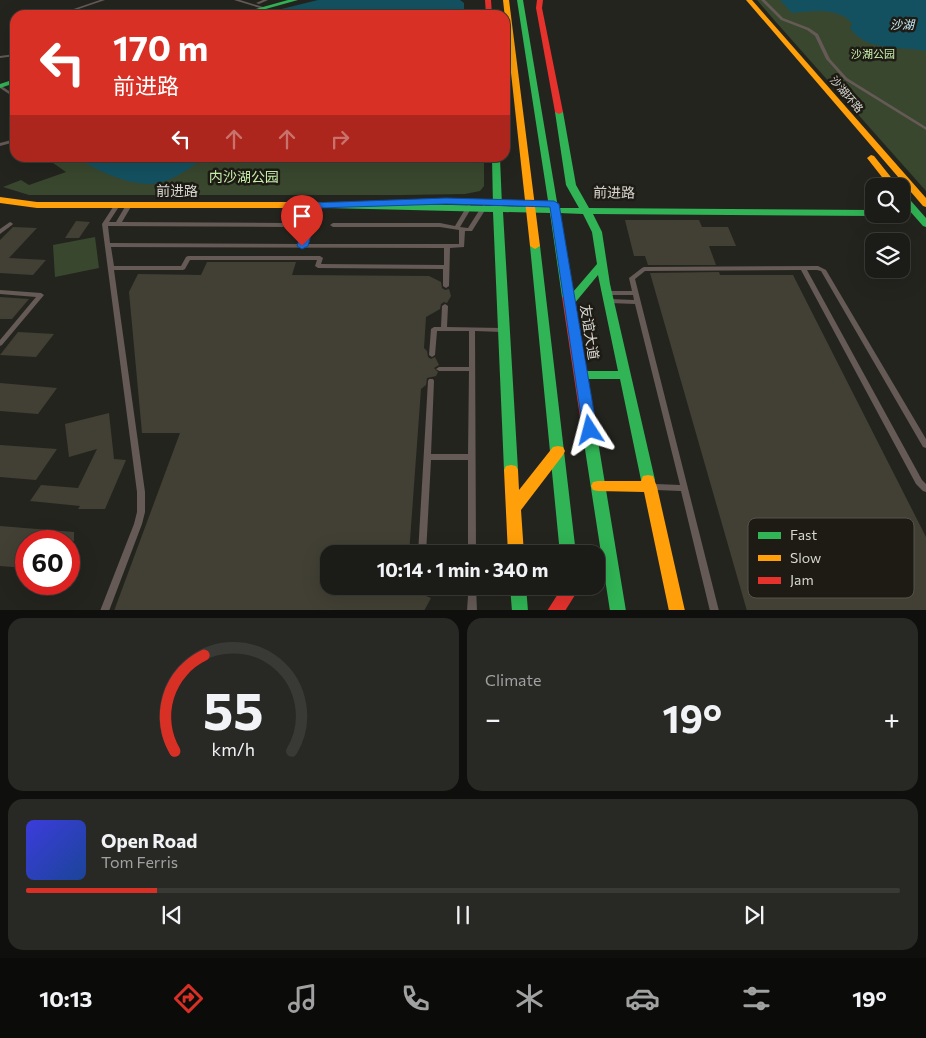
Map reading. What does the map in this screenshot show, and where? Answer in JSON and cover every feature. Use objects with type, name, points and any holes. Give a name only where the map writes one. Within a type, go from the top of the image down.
[{"type":"main road","points":[[250,10],[265,4],[295,0]]},
{"type":"main road","name":"友谊大道","points":[[520,0],[555,207],[618,610]]},
{"type":"main road","points":[[540,0],[539,8],[554,77],[571,184],[574,194],[594,223],[597,232],[608,297],[677,610]]},
{"type":"main road","name":"沙湖环路","points":[[740,0],[887,178]]},
{"type":"main road","name":"沙湖环路","points":[[749,0],[926,204]]},
{"type":"main road","points":[[510,33],[531,206],[567,545]]},
{"type":"main road","points":[[496,162],[502,330],[516,545]]},
{"type":"main road","name":"前进路","points":[[0,200],[37,205],[484,207],[498,205]]},
{"type":"main road","name":"前进路","points":[[354,205],[416,202],[583,209],[865,213]]},
{"type":"main road","name":"前进路","points":[[583,209],[865,208]]},
{"type":"main road","points":[[910,210],[926,224]]},
{"type":"main road","points":[[570,302],[602,264]]},
{"type":"main road","points":[[581,375],[625,375]]},
{"type":"main road","points":[[514,508],[558,451]]},
{"type":"main road","points":[[598,486],[650,487]]},
{"type":"main road","points":[[519,595],[520,610]]},
{"type":"main road","points":[[555,610],[566,595]]},
{"type":"main road","points":[[572,595],[573,603]]},
{"type":"lane","points":[[73,10],[102,0]]},
{"type":"lane","points":[[236,0],[265,4]]},
{"type":"lane","points":[[248,0],[265,4]]},
{"type":"lane","points":[[763,0],[782,18],[817,35],[828,60],[846,79],[926,129]]},
{"type":"lane","points":[[104,610],[141,512],[141,492],[105,224],[117,205]]},
{"type":"lane","points":[[118,224],[129,205]]},
{"type":"lane","points":[[302,246],[314,205]]},
{"type":"lane","points":[[108,245],[462,246],[459,229],[469,207]]},
{"type":"lane","points":[[334,225],[440,225],[470,230],[484,207]]},
{"type":"lane","points":[[0,232],[10,224]]},
{"type":"lane","points":[[105,224],[283,225]]},
{"type":"lane","points":[[446,286],[447,246]]},
{"type":"lane","points":[[111,268],[183,268],[188,258],[320,258],[318,266],[446,267]]},
{"type":"lane","points":[[803,268],[920,482],[926,489]]},
{"type":"lane","points":[[715,610],[632,278],[644,269],[818,268],[822,270],[926,444]]},
{"type":"lane","points":[[0,292],[41,294],[0,344]]},
{"type":"lane","points":[[608,297],[637,298]]},
{"type":"lane","points":[[444,329],[445,306]]},
{"type":"lane","points":[[432,355],[434,329],[502,330]]},
{"type":"lane","points":[[472,329],[472,545]]},
{"type":"lane","points":[[439,369],[472,369]]},
{"type":"lane","points":[[422,545],[431,381]]},
{"type":"lane","points":[[427,457],[472,457]]},
{"type":"lane","points":[[650,487],[684,488]]},
{"type":"lane","points":[[472,595],[472,610]]},
{"type":"green space","name":"沙湖公园","points":[[757,0],[926,0],[926,191],[775,21]]},
{"type":"green space","name":"内沙湖公园","points":[[52,162],[484,162],[484,186],[480,191],[465,194],[402,195],[29,195],[3,187],[21,180],[29,185],[66,172]]},
{"type":"green space","points":[[95,237],[99,268],[55,277],[53,245]]},
{"type":"water","points":[[318,0],[460,0],[464,3],[464,9],[461,10],[277,10]]},
{"type":"water","name":"沙湖","points":[[780,0],[926,0],[926,51],[874,45],[857,36],[850,28],[852,23],[839,14],[824,11],[792,13]]},
{"type":"water","points":[[85,162],[199,162],[171,179],[149,184],[127,181]]},
{"type":"water","points":[[291,162],[325,162],[298,163]]},
{"type":"building","points":[[625,220],[699,220],[702,227],[728,227],[736,246],[709,246],[716,265],[648,265],[645,256],[634,256]]},
{"type":"building","points":[[76,221],[90,222],[79,238],[65,238]]},
{"type":"building","points":[[13,227],[37,228],[9,258],[46,260],[33,275],[0,273],[0,240]]},
{"type":"building","points":[[207,262],[296,262],[292,275],[429,276],[441,282],[442,288],[445,290],[449,289],[451,296],[447,303],[441,304],[440,309],[426,317],[424,348],[427,351],[428,357],[431,359],[435,357],[439,365],[434,368],[438,372],[436,376],[427,378],[426,385],[421,389],[410,545],[320,545],[320,595],[426,595],[431,598],[425,610],[114,610],[180,433],[142,433],[129,292],[138,274],[201,275]]},
{"type":"building","points":[[719,272],[720,275],[793,275],[926,537],[926,610],[747,610],[650,273]]},
{"type":"building","points":[[0,297],[29,299],[12,319],[0,319]]},
{"type":"building","points":[[18,332],[54,334],[36,357],[0,355]]},
{"type":"building","points":[[0,383],[57,388],[38,414],[0,411]]},
{"type":"building","points":[[109,413],[114,459],[126,460],[105,509],[78,509],[80,506],[30,501],[41,485],[78,488],[97,449],[69,457],[65,424]]},
{"type":"building","points":[[0,445],[57,449],[36,480],[0,477]]},
{"type":"building","points":[[0,526],[49,530],[15,530],[15,567],[0,566]]},
{"type":"traffic: fast","points":[[256,10],[295,0]]},
{"type":"traffic: fast","points":[[520,0],[568,297]]},
{"type":"traffic: fast","points":[[0,86],[10,83]]},
{"type":"traffic: fast","points":[[559,112],[571,185],[597,232],[605,284],[648,480]]},
{"type":"traffic: fast","points":[[496,162],[500,280],[511,470]]},
{"type":"traffic: fast","points":[[328,205],[624,212],[865,213]]},
{"type":"traffic: fast","points":[[910,205],[926,224]]},
{"type":"traffic: fast","points":[[535,246],[567,545]]},
{"type":"traffic: fast","points":[[570,302],[602,264]]},
{"type":"traffic: fast","points":[[581,375],[625,375]]},
{"type":"traffic: fast","points":[[587,417],[618,610]]},
{"type":"traffic: fast","points":[[519,595],[520,610]]},
{"type":"traffic: slow","points":[[506,0],[507,10]]},
{"type":"traffic: slow","points":[[749,0],[926,204]]},
{"type":"traffic: slow","points":[[510,34],[535,246]]},
{"type":"traffic: slow","points":[[871,158],[887,178]]},
{"type":"traffic: slow","points":[[0,200],[37,205],[328,205]]},
{"type":"traffic: slow","points":[[514,508],[558,451]]},
{"type":"traffic: slow","points":[[511,470],[515,545]]},
{"type":"traffic: slow","points":[[648,480],[677,610]]},
{"type":"traffic: slow","points":[[598,486],[650,487]]},
{"type":"traffic: jam","points":[[488,0],[489,10]]},
{"type":"traffic: jam","points":[[540,0],[539,8],[559,112]]},
{"type":"traffic: jam","points":[[568,297],[587,417]]},
{"type":"traffic: jam","points":[[556,610],[566,595]]},
{"type":"route","points":[[302,246],[314,205],[446,201],[554,204],[590,430]]}]
